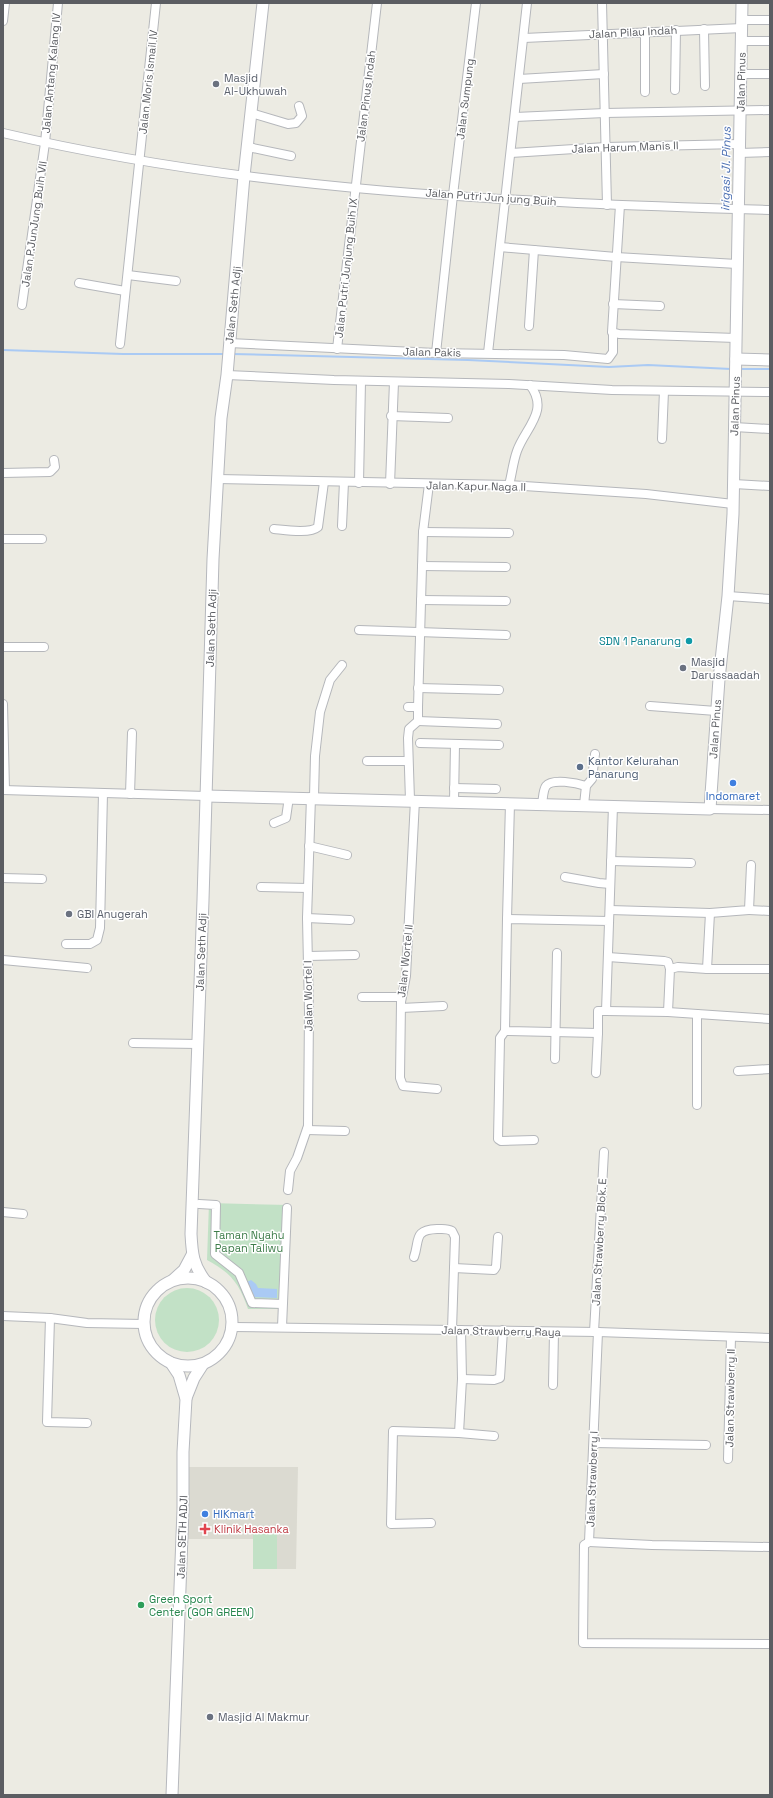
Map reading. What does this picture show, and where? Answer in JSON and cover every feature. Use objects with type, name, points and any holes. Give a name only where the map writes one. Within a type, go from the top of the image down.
[{"type":"street","points":[[3,21],[5,3]]},
{"type":"street","name":"Jalan Antang Kalang IV","points":[[45,143],[58,3]]},
{"type":"street","name":"Jalan Moris Ismail IV","points":[[120,344],[141,161],[156,3]]},
{"type":"street","name":"Jalan Seth Adji","points":[[192,1255],[213,559],[221,418],[227,375],[227,358],[244,176],[263,3]]},
{"type":"street","name":"Jalan Pinus Indah","points":[[355,188],[377,3]]},
{"type":"street","name":"Jalan Sumpung","points":[[436,352],[476,3]]},
{"type":"street","points":[[488,352],[527,3]]},
{"type":"street","points":[[602,3],[607,205]]},
{"type":"street","name":"Jalan Pinus","points":[[710,809],[716,711],[728,596],[734,484],[742,3]]},
{"type":"street","name":"Jalan Pilau Indah","points":[[524,38],[704,29],[770,20]]},
{"type":"street","points":[[704,29],[705,86]]},
{"type":"street","points":[[675,90],[676,30]]},
{"type":"street","points":[[645,32],[645,92]]},
{"type":"street","points":[[742,41],[770,41]]},
{"type":"street","points":[[519,79],[604,74]]},
{"type":"street","points":[[741,74],[770,74]]},
{"type":"street","points":[[251,113],[288,124],[296,123],[302,116],[299,106]]},
{"type":"street","points":[[515,118],[605,113],[770,110]]},
{"type":"street","name":"Jalan Putri Jun jung Buih","points":[[3,132],[45,143],[141,161],[244,176],[355,188],[607,205],[770,210]]},
{"type":"street","name":"Jalan P.JunJung Buih VII","points":[[22,305],[45,143]]},
{"type":"street","points":[[248,147],[291,156]]},
{"type":"street","name":"Jalan Harum Manis II","points":[[511,153],[606,147],[739,148],[770,152]]},
{"type":"street","name":"Jalan Putri Junjung Buih IX","points":[[337,348],[355,188]]},
{"type":"street","points":[[620,205],[613,333],[736,338]]},
{"type":"street","points":[[500,247],[616,257],[738,264]]},
{"type":"street","points":[[529,326],[534,250]]},
{"type":"street","points":[[128,275],[176,281]]},
{"type":"street","points":[[79,283],[125,291]]},
{"type":"street","points":[[614,304],[660,306]]},
{"type":"street","name":"Jalan Pakis","points":[[229,345],[436,352],[488,352],[608,359],[613,352],[613,333]]},
{"type":"street","points":[[736,362],[770,360]]},
{"type":"street","points":[[227,375],[612,390],[770,392]]},
{"type":"street","points":[[360,483],[361,381]]},
{"type":"street","points":[[390,484],[391,416],[394,382]]},
{"type":"street","points":[[509,485],[517,451],[536,416],[538,408],[536,393],[530,386]]},
{"type":"street","points":[[662,439],[664,391]]},
{"type":"street","points":[[391,416],[448,418]]},
{"type":"street","points":[[734,427],[770,429]]},
{"type":"street","points":[[3,474],[50,472],[55,467],[54,460]]},
{"type":"street","name":"Jalan Kapur Naga II","points":[[218,479],[390,484],[509,485],[636,493],[733,504]]},
{"type":"street","points":[[274,529],[301,531],[315,530],[318,527],[324,482]]},
{"type":"street","points":[[342,526],[344,482]]},
{"type":"street","points":[[429,484],[423,532],[418,722],[497,724]]},
{"type":"street","points":[[734,484],[770,486]]},
{"type":"street","points":[[423,532],[509,532]]},
{"type":"street","points":[[3,538],[42,539]]},
{"type":"street","points":[[422,566],[506,567]]},
{"type":"street","points":[[728,596],[770,600]]},
{"type":"street","points":[[421,600],[506,601]]},
{"type":"street","points":[[360,630],[506,635]]},
{"type":"street","points":[[3,647],[44,647]]},
{"type":"street","name":"Jalan Wortel I","points":[[288,1190],[290,1171],[297,1158],[308,1126],[309,1072],[307,918],[309,846],[315,756],[320,712],[330,680],[342,665]]},
{"type":"street","points":[[418,688],[499,690]]},
{"type":"street","points":[[3,704],[4,790],[770,810]]},
{"type":"street","points":[[650,706],[716,711]]},
{"type":"street","points":[[408,707],[418,707]]},
{"type":"street","name":"Jalan Wortel II","points":[[418,722],[409,729],[408,761],[413,800],[406,976],[401,997],[401,1083],[403,1086],[437,1089]]},
{"type":"street","points":[[130,794],[132,733]]},
{"type":"street","points":[[420,744],[499,745]]},
{"type":"street","points":[[454,802],[455,744]]},
{"type":"street","points":[[584,805],[586,786],[592,779],[596,754]]},
{"type":"street","points":[[367,761],[408,761]]},
{"type":"street","points":[[542,804],[544,789],[547,784],[551,782],[575,782],[586,786]]},
{"type":"street","points":[[454,788],[496,789]]},
{"type":"street","points":[[66,944],[90,944],[97,940],[100,928],[104,793]]},
{"type":"street","points":[[274,823],[286,818],[289,797]]},
{"type":"street","points":[[510,803],[505,1031],[500,1038],[498,1139],[501,1141],[534,1140]]},
{"type":"street","points":[[606,1011],[613,806]]},
{"type":"street","points":[[309,846],[347,855]]},
{"type":"street","points":[[611,861],[691,864]]},
{"type":"street","points":[[749,910],[751,865]]},
{"type":"street","points":[[565,877],[610,884]]},
{"type":"street","points":[[3,878],[42,879]]},
{"type":"street","points":[[261,887],[308,888]]},
{"type":"street","points":[[610,910],[710,913],[749,910],[770,911]]},
{"type":"street","points":[[707,969],[710,913]]},
{"type":"street","points":[[307,918],[350,920]]},
{"type":"street","points":[[507,919],[609,921]]},
{"type":"street","points":[[555,1059],[554,1032],[557,953]]},
{"type":"street","points":[[308,956],[355,955]]},
{"type":"street","points":[[608,957],[668,962],[670,969],[668,1012]]},
{"type":"street","points":[[3,960],[87,968]]},
{"type":"street","points":[[670,969],[678,967],[707,969],[770,969]]},
{"type":"street","points":[[362,997],[401,997]]},
{"type":"street","points":[[401,1008],[443,1006]]},
{"type":"street","points":[[596,1073],[598,1011],[668,1012],[770,1019]]},
{"type":"street","points":[[696,1105],[698,1014]]},
{"type":"street","points":[[505,1031],[598,1033]]},
{"type":"street","points":[[133,1043],[198,1044]]},
{"type":"street","points":[[738,1071],[770,1069]]},
{"type":"street","points":[[306,1130],[345,1131]]},
{"type":"street","name":"Jalan Strawberry Blok. E","points":[[596,1332],[604,1152]]},
{"type":"street","points":[[199,1204],[216,1205],[215,1254],[239,1274],[252,1303],[282,1304]]},
{"type":"street","points":[[282,1327],[287,1208]]},
{"type":"street","points":[[3,1212],[23,1214]]},
{"type":"street","points":[[414,1257],[421,1232],[429,1229],[450,1229],[452,1231],[455,1237],[452,1330]]},
{"type":"street","points":[[454,1268],[494,1270],[496,1267],[498,1237]]},
{"type":"street","points":[[192,1255],[199,1274],[206,1282]]},
{"type":"street","points":[[186,1399],[179,1375],[171,1363],[154,1350],[147,1338],[144,1324],[145,1313],[152,1297],[160,1288],[182,1272],[192,1255]]},
{"type":"street","points":[[170,1282],[192,1278],[206,1282],[218,1289],[227,1300],[232,1313],[233,1327],[230,1339],[224,1349],[214,1358],[203,1364],[187,1366],[171,1363]]},
{"type":"street","points":[[3,1316],[50,1318],[87,1323],[144,1324]]},
{"type":"street","points":[[50,1318],[47,1422],[87,1423]]},
{"type":"street","name":"Jalan Strawberry Raya","points":[[233,1327],[503,1330],[770,1338]]},
{"type":"street","points":[[459,1432],[462,1379],[460,1330]]},
{"type":"street","points":[[462,1379],[494,1380],[500,1378],[503,1330]]},
{"type":"street","points":[[553,1385],[554,1332]]},
{"type":"street","name":"Jalan Strawberry I","points":[[596,1332],[594,1442],[589,1542],[652,1545],[770,1547]]},
{"type":"street","name":"Jalan Strawberry II","points":[[728,1459],[731,1337]]},
{"type":"street","points":[[186,1399],[194,1378],[203,1364]]},
{"type":"street","name":"Jalan SETH ADJI","points":[[172,1795],[186,1399]]},
{"type":"street","points":[[431,1523],[391,1524],[394,1431],[459,1432],[494,1436]]},
{"type":"street","points":[[594,1442],[706,1445]]},
{"type":"street","points":[[589,1542],[584,1545],[583,1643],[770,1644]]},
{"type":"shaded area","points":[[189,1467],[298,1467],[296,1569],[253,1569],[253,1539],[188,1539]]},
{"type":"green space","name":"Taman Nyahu Papan Taliwu","points":[[209,1203],[289,1205],[285,1309],[248,1309],[237,1285],[228,1274],[207,1260]]},
{"type":"green space","points":[[181,1288],[193,1288],[210,1297],[217,1308],[219,1320],[217,1332],[210,1343],[193,1352],[181,1352],[169,1347],[160,1338],[155,1326],[155,1314],[160,1302],[169,1293]]},
{"type":"green space","points":[[253,1534],[277,1534],[277,1569],[253,1569]]},
{"type":"water","points":[[251,1280],[258,1288],[277,1289],[277,1298],[253,1297],[247,1282]]},
{"type":"waterway","points":[[3,350],[123,354],[226,354]]},
{"type":"waterway","points":[[232,354],[468,360],[609,367],[648,365],[731,369]]},
{"type":"waterway","points":[[740,369],[770,369]]},
{"type":"place","name":"Masjid Al-Ukhuwah","points":[[216,84]]},
{"type":"place","name":"SDN 1 Panarung","points":[[689,641]]},
{"type":"place","name":"Masjid Darussaadah","points":[[683,668]]},
{"type":"place","name":"Kantor Kelurahan Panarung","points":[[580,767]]},
{"type":"place","name":"Indomaret","points":[[733,783]]},
{"type":"place","name":"GBI Anugerah","points":[[69,914]]},
{"type":"place","name":"HIKmart","points":[[205,1514]]},
{"type":"place","name":"Klinik Hasanka","points":[[205,1529]]},
{"type":"place","name":"Green Sport Center (GOR GREEN)","points":[[141,1605]]},
{"type":"place","name":"Masjid Al Makmur","points":[[210,1717]]},
{"type":"water label","name":"irigasi Jl. Pinus","points":[[726,169]]}]
